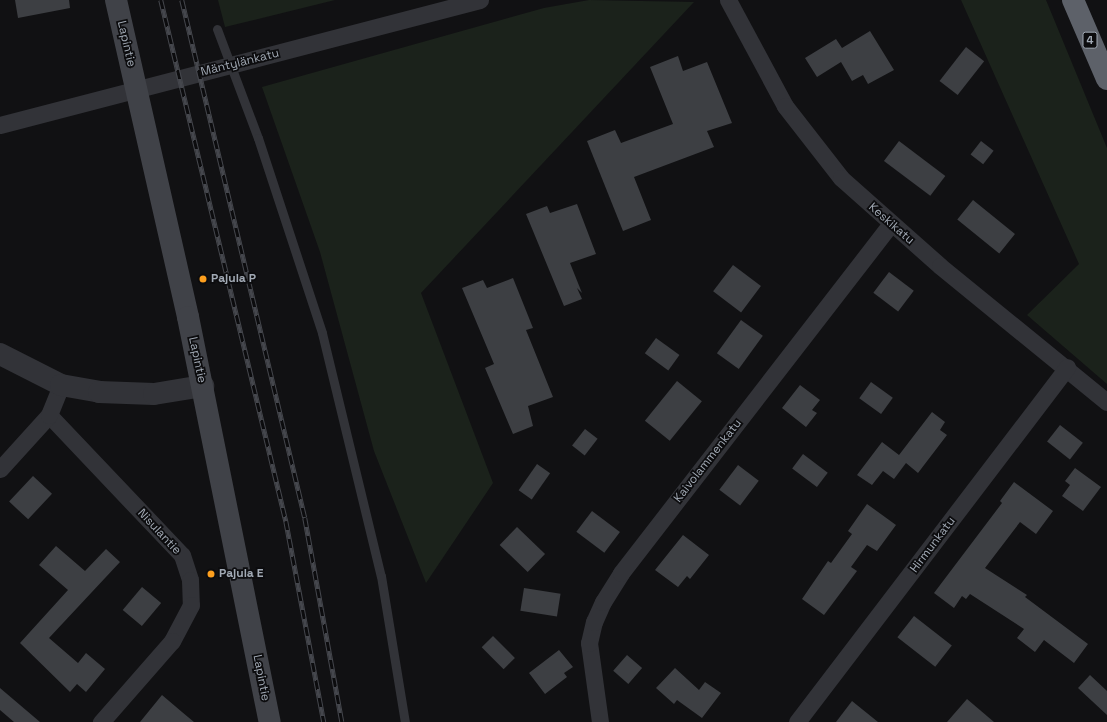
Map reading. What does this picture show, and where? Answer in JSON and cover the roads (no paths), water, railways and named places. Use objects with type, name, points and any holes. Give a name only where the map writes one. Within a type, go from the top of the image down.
[{"type":"highway","name":"4","points":[[1073,0],[1107,79]]},
{"type":"main road","name":"Lapintie","points":[[116,0],[203,386],[270,722]]},
{"type":"street","name":"Mäntylänkatu","points":[[0,124],[285,52],[480,0]]},
{"type":"street","name":"Keskikatu","points":[[728,0],[798,124],[841,178],[891,224],[1067,367],[1107,402]]},
{"type":"street","name":"Kaivolammenkatu","points":[[600,722],[589,643],[594,622],[603,602],[621,573],[891,224]]},
{"type":"street","points":[[0,354],[61,385],[133,395],[203,386]]},
{"type":"street","name":"Hirmunkatu","points":[[797,722],[1067,367]]},
{"type":"street","points":[[0,469],[49,415],[61,385]]},
{"type":"street","name":"Nisulantie","points":[[49,415],[182,555],[190,580],[191,606],[172,641],[101,722]]},
{"type":"lane","points":[[217,29],[258,138],[322,333],[381,576],[405,722]]},
{"type":"railway","points":[[161,0],[286,521],[324,722]]},
{"type":"railway","points":[[182,0],[305,518],[342,722]]},
{"type":"place","name":"Pajula P","points":[[203,279]]},
{"type":"place","name":"Pajula E","points":[[211,574]]}]
